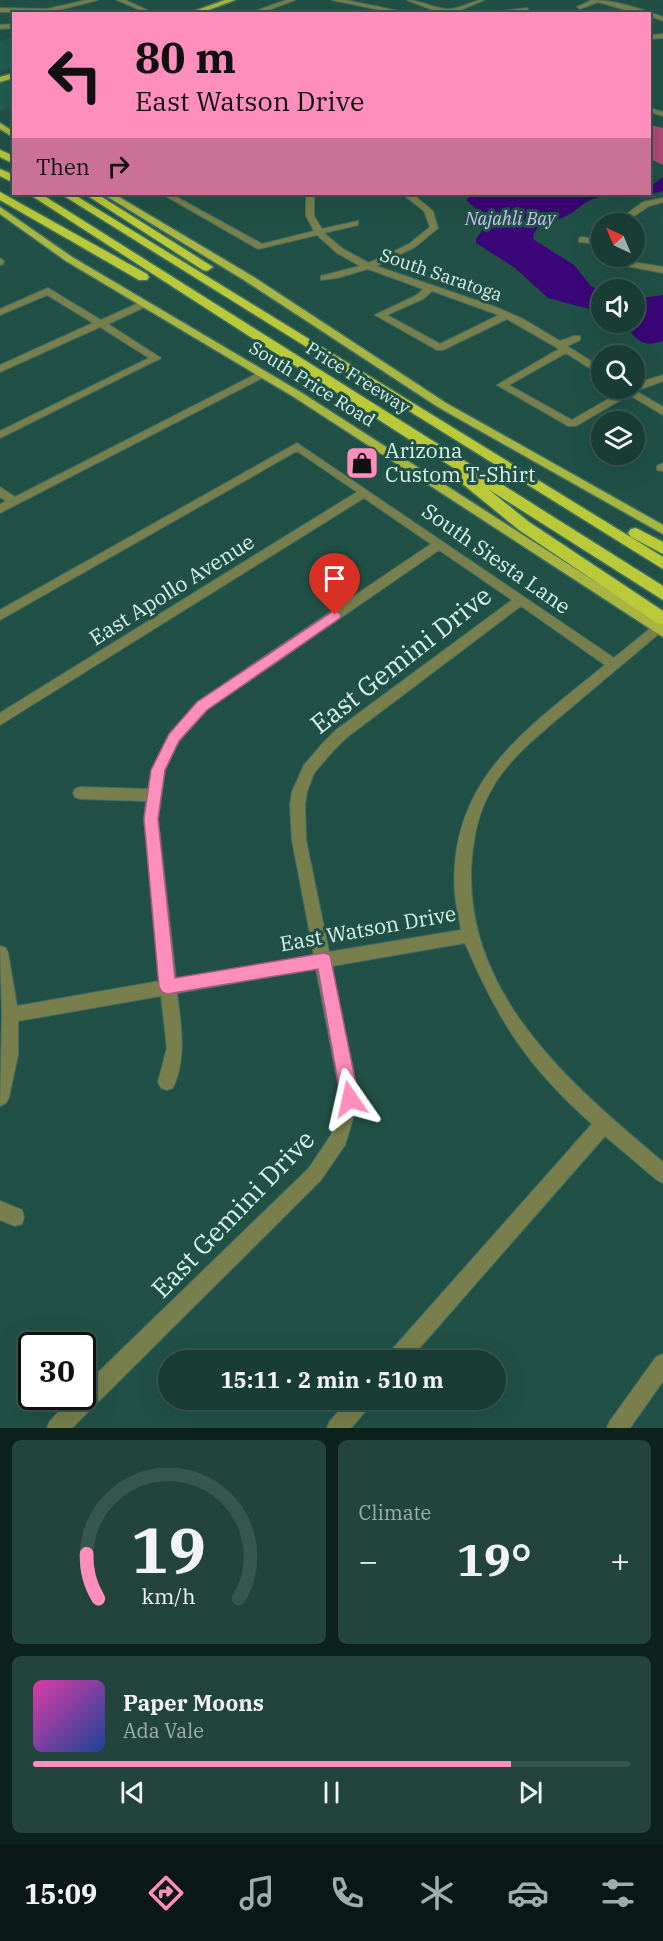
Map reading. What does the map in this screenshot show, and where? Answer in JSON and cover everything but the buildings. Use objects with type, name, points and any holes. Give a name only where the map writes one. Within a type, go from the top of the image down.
[{"type":"highway","points":[[0,195],[190,303],[220,314]]},
{"type":"highway","name":"Price Freeway","points":[[36,195],[663,594]]},
{"type":"highway","name":"Price Freeway","points":[[68,195],[663,564]]},
{"type":"highway","points":[[92,195],[175,246],[315,340],[339,363]]},
{"type":"highway","points":[[468,443],[543,479],[663,549]]},
{"type":"highway","points":[[447,458],[469,484],[661,627]]},
{"type":"main road","points":[[195,12],[232,0]]},
{"type":"main road","points":[[210,12],[246,0]]},
{"type":"main road","points":[[0,125],[12,134]]},
{"type":"main road","points":[[110,195],[238,271],[451,410],[663,530]]},
{"type":"main road","name":"South Price Road","points":[[2,214],[62,254],[262,374],[661,627]]},
{"type":"street","points":[[36,12],[62,9],[95,0]]},
{"type":"street","points":[[120,0],[144,10]]},
{"type":"street","points":[[256,12],[292,0]]},
{"type":"street","points":[[335,0],[394,12]]},
{"type":"street","points":[[410,0],[447,12]]},
{"type":"street","points":[[452,12],[481,0]]},
{"type":"street","points":[[580,7],[597,0],[642,12]]},
{"type":"street","points":[[401,12],[420,2]]},
{"type":"street","points":[[504,11],[528,9]]},
{"type":"street","points":[[0,10],[19,12]]},
{"type":"street","points":[[168,195],[261,247],[355,223]]},
{"type":"street","points":[[310,195],[311,214],[319,232]]},
{"type":"street","points":[[324,278],[366,267],[424,240],[434,228],[433,216],[414,195]]},
{"type":"street","points":[[633,213],[646,204],[663,200]]},
{"type":"street","points":[[218,223],[229,218]]},
{"type":"street","name":"South Saratoga","points":[[319,232],[344,253],[366,267],[507,315],[591,366]]},
{"type":"street","points":[[582,240],[591,241]]},
{"type":"street","points":[[627,267],[663,270]]},
{"type":"street","points":[[430,288],[420,297],[380,315],[440,348],[507,315]]},
{"type":"street","points":[[0,312],[48,291],[156,358],[0,435]]},
{"type":"street","points":[[0,369],[144,304]]},
{"type":"street","points":[[577,338],[502,385],[572,423],[613,399]]},
{"type":"street","points":[[0,509],[262,374]]},
{"type":"street","points":[[645,384],[663,378]]},
{"type":"street","points":[[644,399],[663,412]]},
{"type":"street","name":"South Siesta Lane","points":[[0,616],[297,446],[613,664]]},
{"type":"street","points":[[0,491],[14,502]]},
{"type":"street","name":"East Apollo Avenue","points":[[0,720],[364,492]]},
{"type":"street","points":[[167,1082],[175,1048],[151,819],[158,770],[174,738],[202,706],[439,544]]},
{"type":"street","name":"East Gemini Drive","points":[[57,1428],[315,1174],[339,1139],[350,1099],[299,840],[296,809],[300,783],[317,757],[341,734],[521,600]]},
{"type":"street","name":"East Watson Drive","points":[[10,1014],[470,935],[463,893],[464,854],[471,822],[483,790],[502,762],[523,740],[661,627]]},
{"type":"street","points":[[80,793],[154,795]]},
{"type":"street","points":[[470,935],[494,991],[531,1050],[553,1074],[663,1174]]},
{"type":"street","points":[[0,953],[10,1014],[9,1055],[0,1097]]},
{"type":"street","points":[[405,1350],[605,1122]]},
{"type":"street","points":[[617,1428],[663,1364]]},
{"type":"street","points":[[337,1428],[353,1410]]},
{"type":"shaded area","points":[[12,37],[12,67],[0,71],[0,41]]},
{"type":"shaded area","points":[[12,78],[12,106],[0,111],[0,82]]},
{"type":"shaded area","points":[[651,125],[663,128],[663,165],[651,159]]},
{"type":"water","points":[[663,177],[663,191],[651,194],[651,186]]},
{"type":"water","name":"Najahli Bay","points":[[472,195],[628,195],[593,199],[569,215],[540,226],[534,234],[533,239],[574,265],[591,286],[591,309],[548,298],[515,268],[476,243],[476,239],[484,228],[483,215],[466,200]]},
{"type":"water","points":[[663,295],[663,341],[648,344],[638,340],[632,333],[645,333],[645,298]]},
{"type":"place","name":"Arizona Custom T-Shirt","points":[[362,463]]},
{"type":"route","points":[[335,615],[202,706],[174,738],[158,770],[151,819],[167,987],[324,960],[350,1099]]}]
